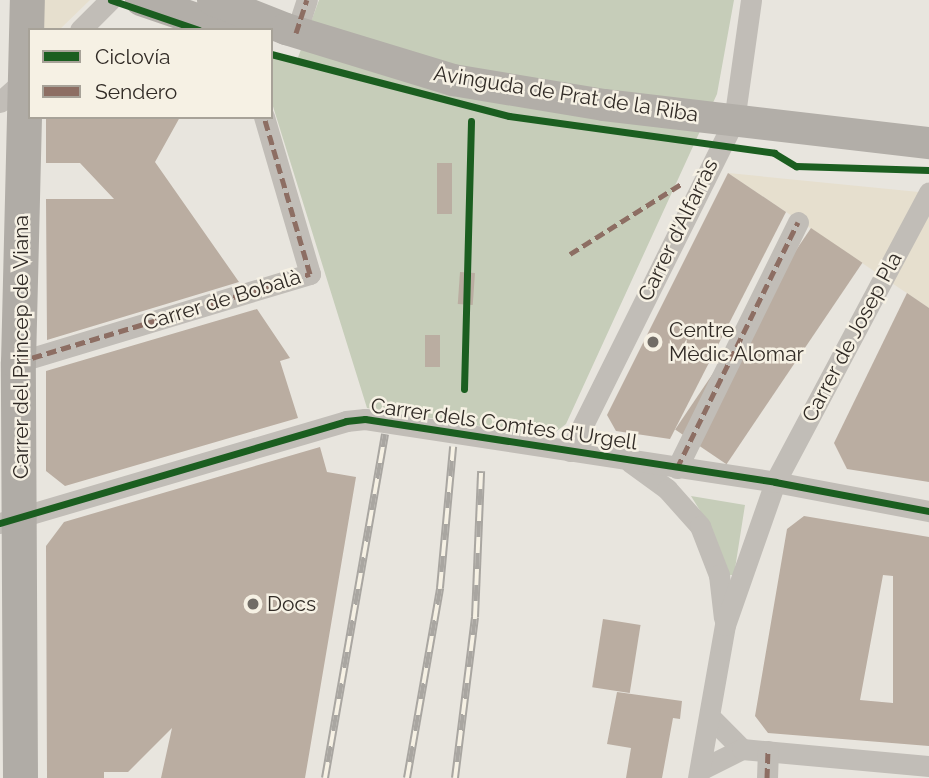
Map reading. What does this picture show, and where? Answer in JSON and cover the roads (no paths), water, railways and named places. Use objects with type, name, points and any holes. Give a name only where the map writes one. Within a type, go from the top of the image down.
[{"type":"main road","name":"Carrer del Princep de Viana","points":[[20,778],[11,520],[18,362],[18,86],[27,0]]},
{"type":"main road","points":[[141,0],[222,28]]},
{"type":"main road","name":"Avinguda de Prat de la Riba","points":[[213,0],[265,28]]},
{"type":"main road","name":"Avinguda de Prat de la Riba","points":[[284,38],[453,80],[729,129],[929,160]]},
{"type":"main road","name":"Avinguda de Prat de la Riba","points":[[729,129],[929,143]]},
{"type":"street","points":[[82,28],[110,0]]},
{"type":"street","points":[[284,38],[307,0]]},
{"type":"street","name":"Carrer d'Alfarràs","points":[[570,451],[729,129],[751,0]]},
{"type":"street","name":"Carrer de Bobalà","points":[[18,362],[310,274],[265,119]]},
{"type":"street","name":"Carrer de Josep Pla","points":[[724,625],[775,482],[929,192]]},
{"type":"street","points":[[677,468],[798,222]]},
{"type":"street","name":"Carrer dels Comtes d'Urgell","points":[[11,520],[346,421],[415,427],[775,482],[929,511]]},
{"type":"street","points":[[628,460],[667,489],[700,526],[719,575],[724,625],[699,774]]},
{"type":"street","points":[[710,717],[742,749]]},
{"type":"street","points":[[699,774],[742,749],[929,766]]},
{"type":"street","points":[[767,778],[768,751]]},
{"type":"railway","points":[[325,778],[385,434]]},
{"type":"railway","points":[[407,778],[440,588],[453,447]]},
{"type":"railway","points":[[455,778],[475,617],[481,471]]},
{"type":"place","name":"Centre Mèdic Alomar","points":[[653,342]]},
{"type":"place","name":"Docs","points":[[253,604]]}]
